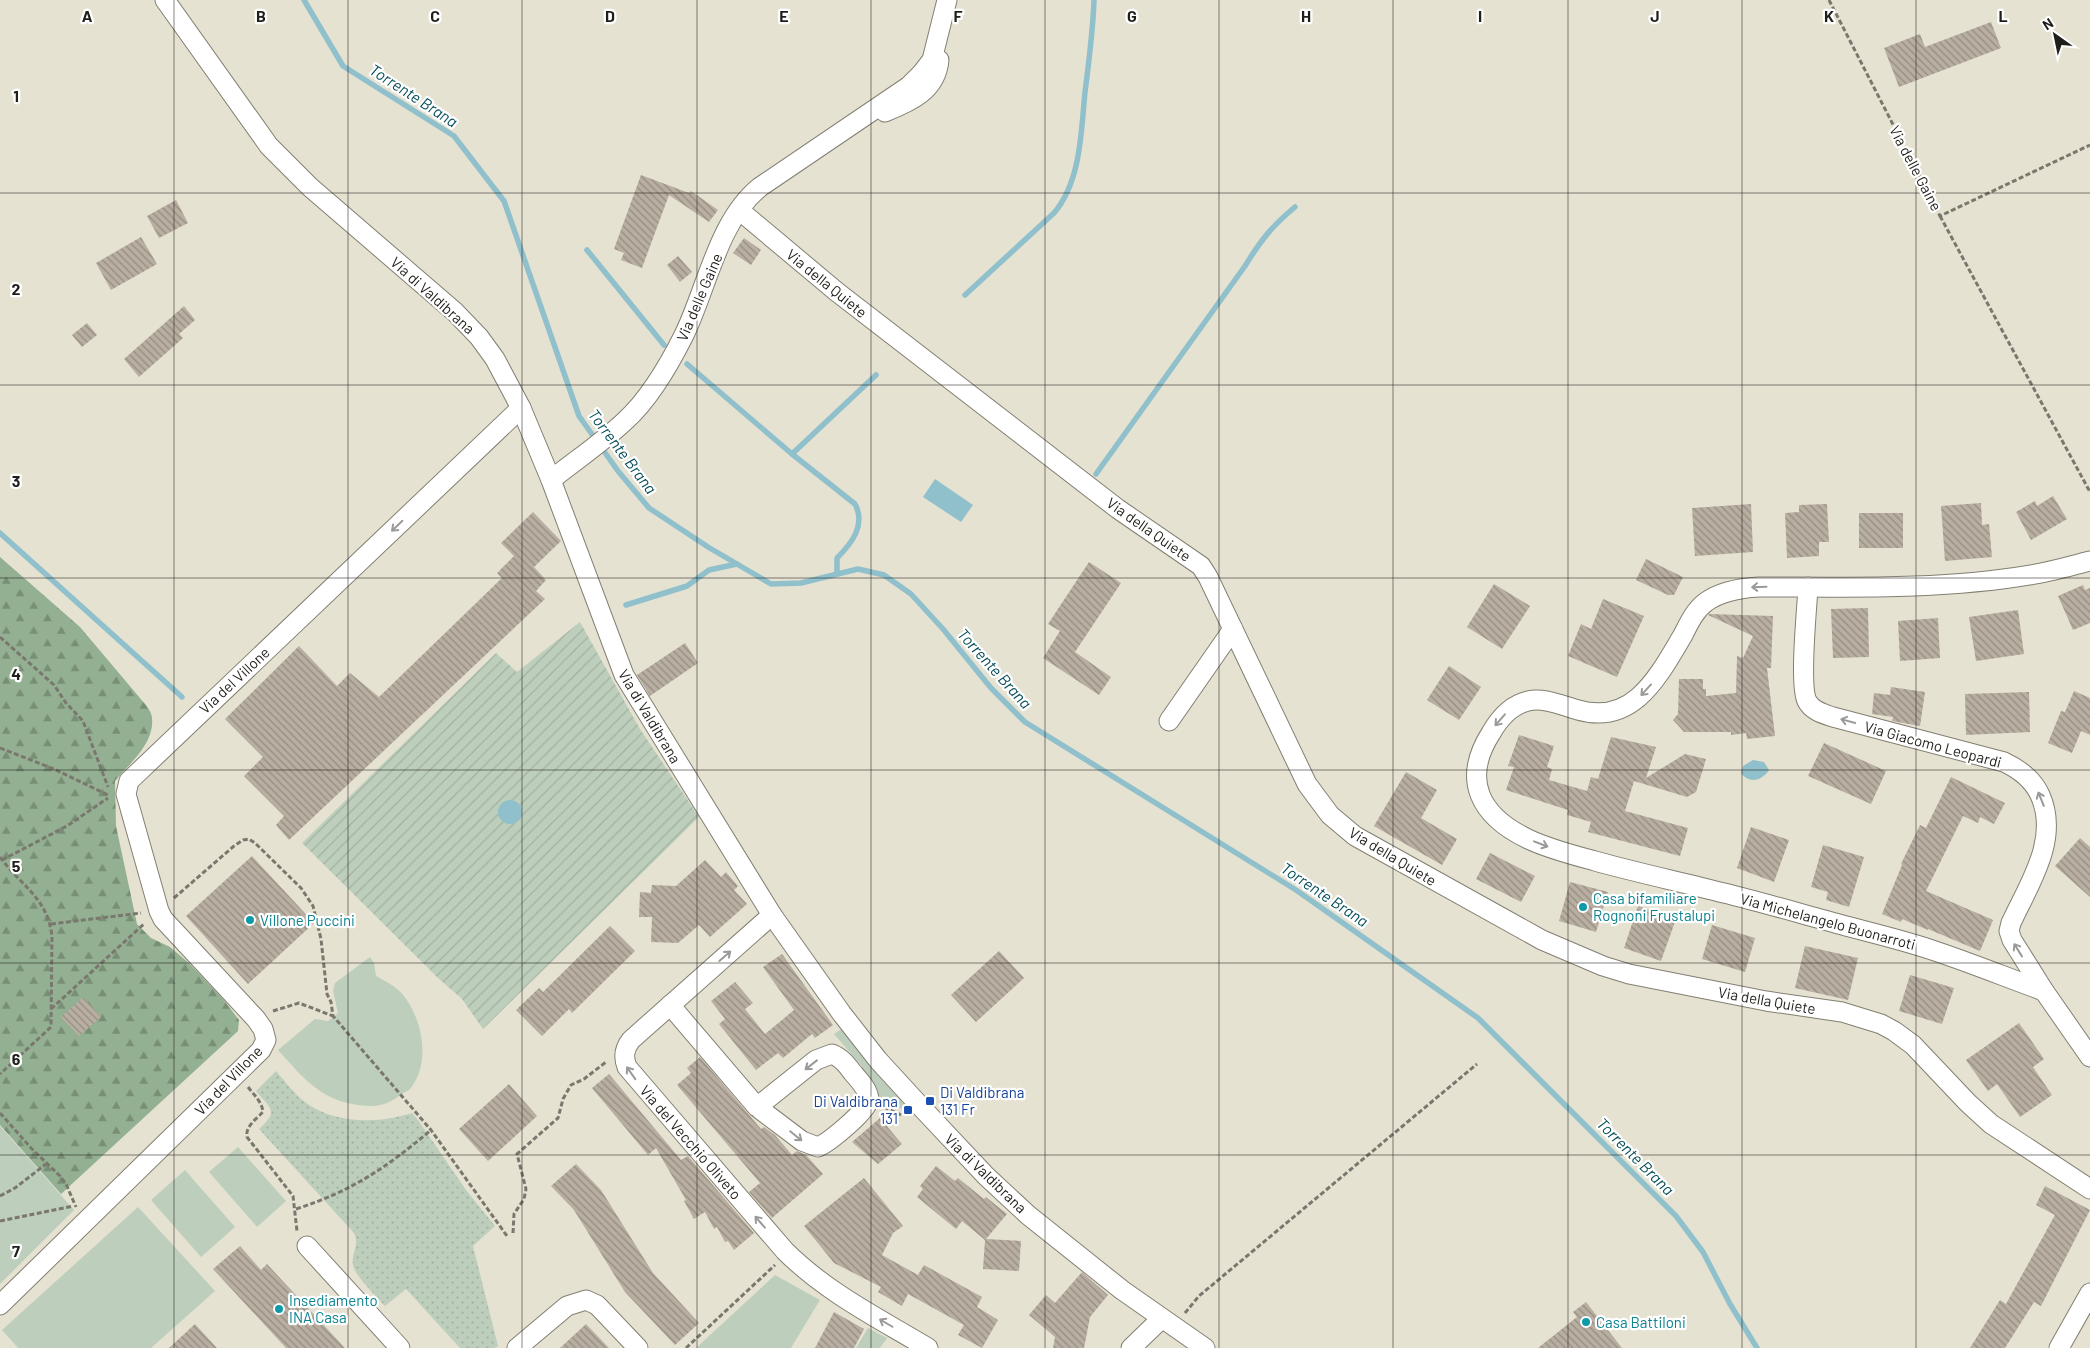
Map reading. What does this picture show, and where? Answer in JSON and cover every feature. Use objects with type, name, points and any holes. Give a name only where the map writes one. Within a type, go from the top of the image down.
[{"type":"street","name":"Via di Valdibrana","points":[[165,0],[269,146],[310,187],[468,324],[494,359],[521,408],[551,480],[624,675],[772,915],[811,973],[872,1052],[960,1150],[1000,1189],[1050,1234],[1202,1348]]},
{"type":"street","name":"Via delle Gaine","points":[[551,480],[612,432],[641,404],[670,360],[695,311],[716,256],[739,210],[760,187],[853,123],[905,104],[928,88],[938,66],[938,36],[947,0]]},
{"type":"street","name":"Via della Quiete","points":[[739,210],[844,298],[1118,509],[1201,566],[1307,784],[1341,825],[1371,846],[1542,940],[1603,966],[1628,974],[1738,996],[1842,1012],[1882,1024],[1913,1046],[1991,1124],[2090,1189]]},
{"type":"street","name":"Via del Villone","points":[[0,1305],[264,1045],[265,1035],[256,1019],[167,925],[158,906],[126,794],[127,785],[131,777],[521,408]]},
{"type":"street","name":"Via Michelangelo Buonarroti","points":[[2044,992],[1915,944],[1544,846],[1528,839],[1501,822],[1480,795],[1475,773],[1480,754],[1494,727],[1512,709],[1528,701],[1536,700],[1586,713],[1610,712],[1630,704],[1640,697],[1659,675],[1694,615],[1707,601],[1717,595],[1744,588],[1856,587],[1982,581],[2030,575],[2090,561]]},
{"type":"street","name":"Via Giacomo Leopardi","points":[[1808,587],[1804,682],[1807,700],[1812,707],[1833,718],[2004,762],[2014,766],[2038,790],[2046,814],[2045,845],[2042,857],[2009,931],[2012,940],[2044,992]]},
{"type":"street","points":[[1169,721],[1233,629]]},
{"type":"street","name":"Via del Vecchio Oliveto","points":[[772,915],[626,1046],[624,1060],[627,1067],[788,1254],[806,1271],[841,1297],[928,1348]]},
{"type":"street","points":[[2044,992],[2090,1057]]},
{"type":"street","points":[[670,1005],[757,1107],[802,1141],[818,1147],[828,1142],[862,1112],[869,1103],[869,1098],[865,1088],[845,1063],[832,1054],[816,1060],[757,1107]]},
{"type":"street","points":[[307,1246],[400,1348]]},
{"type":"street","points":[[2059,1348],[2090,1293]]},
{"type":"street","points":[[517,1348],[572,1302],[586,1300],[597,1305],[638,1348]]},
{"type":"street","points":[[1131,1348],[1167,1322]]},
{"type":"path","name":"Via delle Gaine","points":[[1829,0],[1940,216],[2090,145]]},
{"type":"path","points":[[1940,216],[2090,492]]},
{"type":"path","points":[[0,636],[54,685],[66,703],[83,721],[111,796]]},
{"type":"path","points":[[0,748],[54,769],[111,796]]},
{"type":"path","points":[[0,1074],[51,1027],[52,936],[45,909],[37,897],[1,859],[67,826],[111,796]]},
{"type":"path","points":[[51,1009],[158,906],[234,846],[243,840],[249,839],[256,843],[301,888],[313,906],[318,922],[327,994],[331,1002],[333,1016]]},
{"type":"path","points":[[50,924],[131,915]]},
{"type":"path","points":[[256,1019],[299,1003],[333,1016],[431,1130],[507,1236]]},
{"type":"path","points":[[1167,1322],[1477,1064]]},
{"type":"path","points":[[236,1074],[263,1109],[246,1132],[247,1137],[293,1196],[296,1209],[296,1230],[307,1246]]},
{"type":"path","points":[[513,1233],[514,1214],[524,1199],[526,1189],[517,1154],[558,1118],[567,1090],[574,1083],[584,1079]]},
{"type":"path","points":[[0,1113],[66,1184],[83,1224]]},
{"type":"path","points":[[296,1209],[324,1200],[358,1184],[400,1156],[431,1130]]},
{"type":"path","points":[[0,1196],[15,1188],[46,1164]]},
{"type":"path","points":[[0,1221],[76,1206]]},
{"type":"path","points":[[686,1348],[788,1254]]},
{"type":"green space","points":[[0,557],[80,627],[151,712],[152,727],[145,744],[134,760],[115,781],[116,826],[137,924],[151,938],[170,947],[190,964],[223,999],[239,1020],[238,1031],[61,1194],[0,1125]]},
{"type":"green space","points":[[580,622],[640,729],[699,817],[483,1029],[462,999],[438,978],[302,843],[496,653],[517,672]]},
{"type":"green space","points":[[370,957],[374,963],[376,976],[398,990],[411,1006],[420,1030],[422,1055],[417,1079],[408,1091],[381,1105],[370,1106],[347,1103],[326,1095],[306,1080],[278,1050],[315,1019],[328,1021],[338,1013],[333,991],[335,983]]},
{"type":"green space","points":[[846,1026],[923,1120],[875,1095],[861,1065],[834,1034]]},
{"type":"green space","points":[[276,1071],[301,1099],[329,1115],[357,1120],[371,1120],[399,1117],[412,1113],[418,1120],[466,1190],[495,1226],[473,1246],[498,1346],[495,1348],[460,1348],[406,1289],[385,1306],[362,1280],[353,1265],[356,1245],[354,1233],[259,1129],[269,1118],[271,1110],[256,1091]]},
{"type":"green space","points":[[0,1126],[74,1210],[0,1284]]},
{"type":"green space","points":[[238,1147],[286,1201],[257,1227],[209,1172]]},
{"type":"green space","points":[[185,1170],[235,1227],[201,1257],[151,1200]]},
{"type":"green space","points":[[138,1207],[215,1291],[151,1348],[18,1348],[2,1330]]},
{"type":"green space","points":[[775,1275],[820,1300],[791,1348],[696,1348]]},
{"type":"green space","points":[[868,1328],[887,1338],[880,1348],[856,1348]]},
{"type":"water","points":[[935,479],[973,505],[961,522],[923,497]]},
{"type":"water","points":[[1753,760],[1764,762],[1769,770],[1763,777],[1755,780],[1748,779],[1741,773],[1743,766]]},
{"type":"water","points":[[510,800],[515,801],[521,807],[521,817],[515,823],[510,824],[505,823],[499,817],[498,812],[499,807],[505,801]]},
{"type":"building","points":[[1991,22],[2001,48],[1899,87],[1884,48],[1920,34],[1925,47]]},
{"type":"building","points":[[641,175],[689,193],[691,191],[718,210],[709,222],[669,195],[642,268],[621,260],[624,253],[614,249]]},
{"type":"building","points":[[176,200],[188,223],[159,238],[147,216]]},
{"type":"building","points":[[141,237],[157,264],[111,290],[96,263]]},
{"type":"building","points":[[744,238],[761,250],[751,265],[733,253]]},
{"type":"building","points":[[678,256],[692,272],[680,282],[667,265]]},
{"type":"building","points":[[184,306],[195,320],[179,334],[183,338],[139,377],[124,359]]},
{"type":"building","points":[[87,323],[97,335],[82,347],[72,335]]},
{"type":"building","points":[[2053,496],[2067,519],[2031,540],[2016,512],[2035,501],[2037,506]]},
{"type":"building","points":[[1981,503],[1982,525],[1989,524],[1992,557],[1945,561],[1941,506]]},
{"type":"building","points":[[1751,504],[1753,552],[1695,556],[1692,508]]},
{"type":"building","points":[[1827,504],[1829,542],[1819,542],[1819,556],[1787,558],[1785,513],[1799,512],[1799,505]]},
{"type":"building","points":[[533,512],[561,541],[534,567],[546,580],[536,591],[545,599],[289,840],[276,825],[284,816],[244,776],[263,757],[225,719],[299,646],[337,686],[350,673],[379,697],[502,578],[497,573],[514,556],[501,543]]},
{"type":"building","points":[[1859,513],[1903,513],[1903,548],[1859,548]]},
{"type":"building","points":[[1646,559],[1683,577],[1674,595],[1668,595],[1636,580]]},
{"type":"building","points":[[1089,562],[1121,583],[1075,652],[1111,677],[1099,695],[1043,658],[1060,631],[1048,624]]},
{"type":"building","points":[[1494,584],[1530,606],[1502,649],[1467,627]]},
{"type":"building","points":[[2083,585],[2085,590],[2090,588],[2090,623],[2073,630],[2058,596]]},
{"type":"building","points":[[1603,599],[1644,616],[1617,677],[1568,656],[1581,624],[1591,629]]},
{"type":"building","points":[[1868,608],[1869,657],[1833,658],[1831,609]]},
{"type":"building","points":[[2018,610],[2024,654],[1976,661],[1969,617]]},
{"type":"building","points":[[1708,615],[1773,616],[1771,668],[1767,668],[1775,736],[1747,739],[1746,733],[1731,735],[1731,732],[1684,732],[1673,720],[1678,714],[1679,679],[1703,679],[1703,689],[1706,689],[1706,696],[1736,693],[1737,656],[1743,658],[1753,636]]},
{"type":"building","points":[[1938,618],[1940,658],[1900,661],[1898,621]]},
{"type":"building","points":[[685,643],[698,663],[650,696],[637,675]]},
{"type":"building","points":[[1449,666],[1481,687],[1459,720],[1427,700]]},
{"type":"building","points":[[1891,687],[1925,692],[1920,726],[1892,721],[1893,717],[1872,714],[1874,693],[1890,695]]},
{"type":"building","points":[[2074,691],[2090,698],[2090,735],[2081,731],[2072,753],[2048,743],[2061,711],[2065,712]]},
{"type":"building","points":[[2029,692],[2030,732],[1966,735],[1965,694]]},
{"type":"building","points":[[1519,735],[1554,746],[1547,767],[1552,769],[1549,780],[1587,791],[1591,777],[1598,779],[1611,737],[1656,747],[1646,778],[1685,754],[1706,759],[1696,792],[1687,797],[1634,781],[1625,811],[1688,828],[1680,856],[1588,832],[1591,822],[1567,815],[1568,810],[1506,790],[1514,767],[1508,766]]},
{"type":"building","points":[[1824,743],[1886,771],[1871,804],[1808,776]]},
{"type":"building","points":[[1406,772],[1437,790],[1421,818],[1457,839],[1442,865],[1374,826]]},
{"type":"building","points":[[1951,777],[2005,803],[1994,824],[1980,817],[1978,823],[1963,816],[1926,891],[1993,920],[1980,951],[1902,919],[1901,922],[1882,914],[1901,864],[1920,825],[1926,828]]},
{"type":"building","points":[[1751,827],[1789,840],[1774,882],[1737,868]]},
{"type":"building","points":[[2080,838],[2090,847],[2090,897],[2055,866]]},
{"type":"building","points":[[1823,845],[1864,857],[1849,907],[1826,900],[1828,892],[1811,887]]},
{"type":"building","points":[[1490,853],[1535,876],[1521,902],[1476,879]]},
{"type":"building","name":"Villone Puccini","points":[[252,856],[314,923],[248,984],[186,916]]},
{"type":"building","points":[[705,860],[721,877],[726,872],[738,886],[734,890],[747,904],[710,937],[699,925],[678,943],[651,942],[652,917],[639,917],[640,892],[651,893],[652,885],[676,886]]},
{"type":"building","name":"Casa bifamiliare Rognoni Frustalupi","points":[[1570,882],[1608,892],[1596,932],[1559,921]]},
{"type":"building","points":[[1638,906],[1676,919],[1661,961],[1624,948]]},
{"type":"building","points":[[1712,925],[1755,938],[1745,972],[1702,959]]},
{"type":"building","points":[[610,926],[635,951],[572,1013],[569,1009],[542,1036],[516,1010],[539,988],[543,992]]},
{"type":"building","points":[[1805,946],[1858,958],[1848,1000],[1795,988]]},
{"type":"building","points":[[999,951],[1024,978],[976,1022],[951,995]]},
{"type":"building","points":[[782,954],[833,1025],[815,1038],[812,1034],[783,1058],[778,1053],[756,1070],[719,1024],[725,1019],[711,1001],[735,982],[753,1003],[745,1009],[765,1034],[794,1010],[763,967]]},
{"type":"building","points":[[1910,975],[1954,988],[1942,1024],[1899,1011]]},
{"type":"building","points":[[83,997],[101,1017],[79,1036],[61,1017]]},
{"type":"building","points":[[2019,1023],[2044,1059],[2033,1067],[2052,1095],[2020,1117],[1997,1084],[1988,1091],[1966,1060]]},
{"type":"building","points":[[700,1057],[761,1129],[764,1127],[775,1135],[792,1155],[797,1151],[806,1155],[823,1174],[772,1218],[749,1192],[760,1183],[677,1085],[691,1073],[687,1068]]},
{"type":"building","points":[[609,1074],[681,1160],[688,1156],[754,1233],[734,1250],[728,1241],[725,1242],[717,1227],[714,1229],[705,1212],[694,1219],[684,1201],[686,1200],[656,1148],[648,1155],[592,1088]]},
{"type":"building","points":[[509,1084],[537,1116],[488,1161],[459,1129]]},
{"type":"building","points":[[880,1118],[902,1144],[878,1164],[852,1142]]},
{"type":"building","points":[[576,1164],[601,1190],[653,1273],[699,1323],[675,1345],[625,1292],[574,1210],[551,1186]]},
{"type":"building","points":[[936,1166],[955,1181],[958,1178],[984,1199],[986,1197],[1007,1214],[986,1239],[1021,1241],[1019,1271],[983,1269],[985,1240],[962,1221],[956,1229],[917,1197],[923,1189],[920,1186]]},
{"type":"building","points":[[864,1178],[903,1226],[893,1233],[882,1255],[918,1275],[924,1265],[982,1297],[977,1307],[998,1320],[982,1348],[958,1335],[964,1325],[908,1294],[902,1306],[878,1292],[881,1287],[834,1263],[804,1226]]},
{"type":"building","points":[[2045,1186],[2090,1210],[2041,1306],[2034,1302],[2005,1348],[1970,1348],[2000,1300],[2006,1304],[2055,1215],[2036,1205]]},
{"type":"building","name":"Insediamento INA Casa","points":[[240,1246],[261,1270],[267,1264],[345,1348],[286,1348],[213,1269]]},
{"type":"building","points":[[1082,1272],[1108,1295],[1090,1317],[1084,1348],[1053,1348],[1055,1337],[1029,1315],[1046,1295],[1055,1303]]},
{"type":"building","name":"Casa Battiloni","points":[[1586,1302],[1622,1348],[1538,1348],[1577,1317],[1573,1312]]},
{"type":"building","points":[[834,1312],[864,1329],[854,1348],[815,1348]]},
{"type":"building","points":[[195,1324],[217,1348],[169,1348]]},
{"type":"building","points":[[586,1324],[609,1348],[560,1348]]},
{"type":"waterway","name":"Torrente Brana","points":[[304,0],[343,66],[454,136],[504,201],[579,416],[618,471],[649,508],[708,547],[771,584],[801,583],[858,569],[884,575],[911,594],[943,629],[991,688],[1025,722],[1296,890],[1478,1018],[1676,1216],[1703,1252],[1730,1304],[1757,1348]]},
{"type":"waterway","points":[[965,295],[1054,213],[1070,186],[1081,139],[1094,0]]},
{"type":"waterway","points":[[1096,474],[1262,241],[1273,227],[1295,207]]},
{"type":"waterway","points":[[587,250],[664,345]]},
{"type":"waterway","points":[[687,364],[792,454],[855,504],[859,519],[858,526],[852,540],[837,558],[837,573]]},
{"type":"waterway","points":[[792,454],[876,375]]},
{"type":"waterway","points":[[0,533],[182,697]]},
{"type":"waterway","points":[[626,605],[687,586],[709,570],[737,564]]},
{"type":"place","name":"Casa bifamiliare Rognoni Frustalupi","points":[[1583,907]]},
{"type":"place","name":"Villone Puccini","points":[[250,920]]},
{"type":"place","name":"Di Valdibrana 131 Fr","points":[[930,1101]]},
{"type":"place","name":"Di Valdibrana 131","points":[[908,1110]]},
{"type":"place","name":"Insediamento INA Casa","points":[[279,1309]]},
{"type":"place","name":"Casa Battiloni","points":[[1586,1322]]}]
